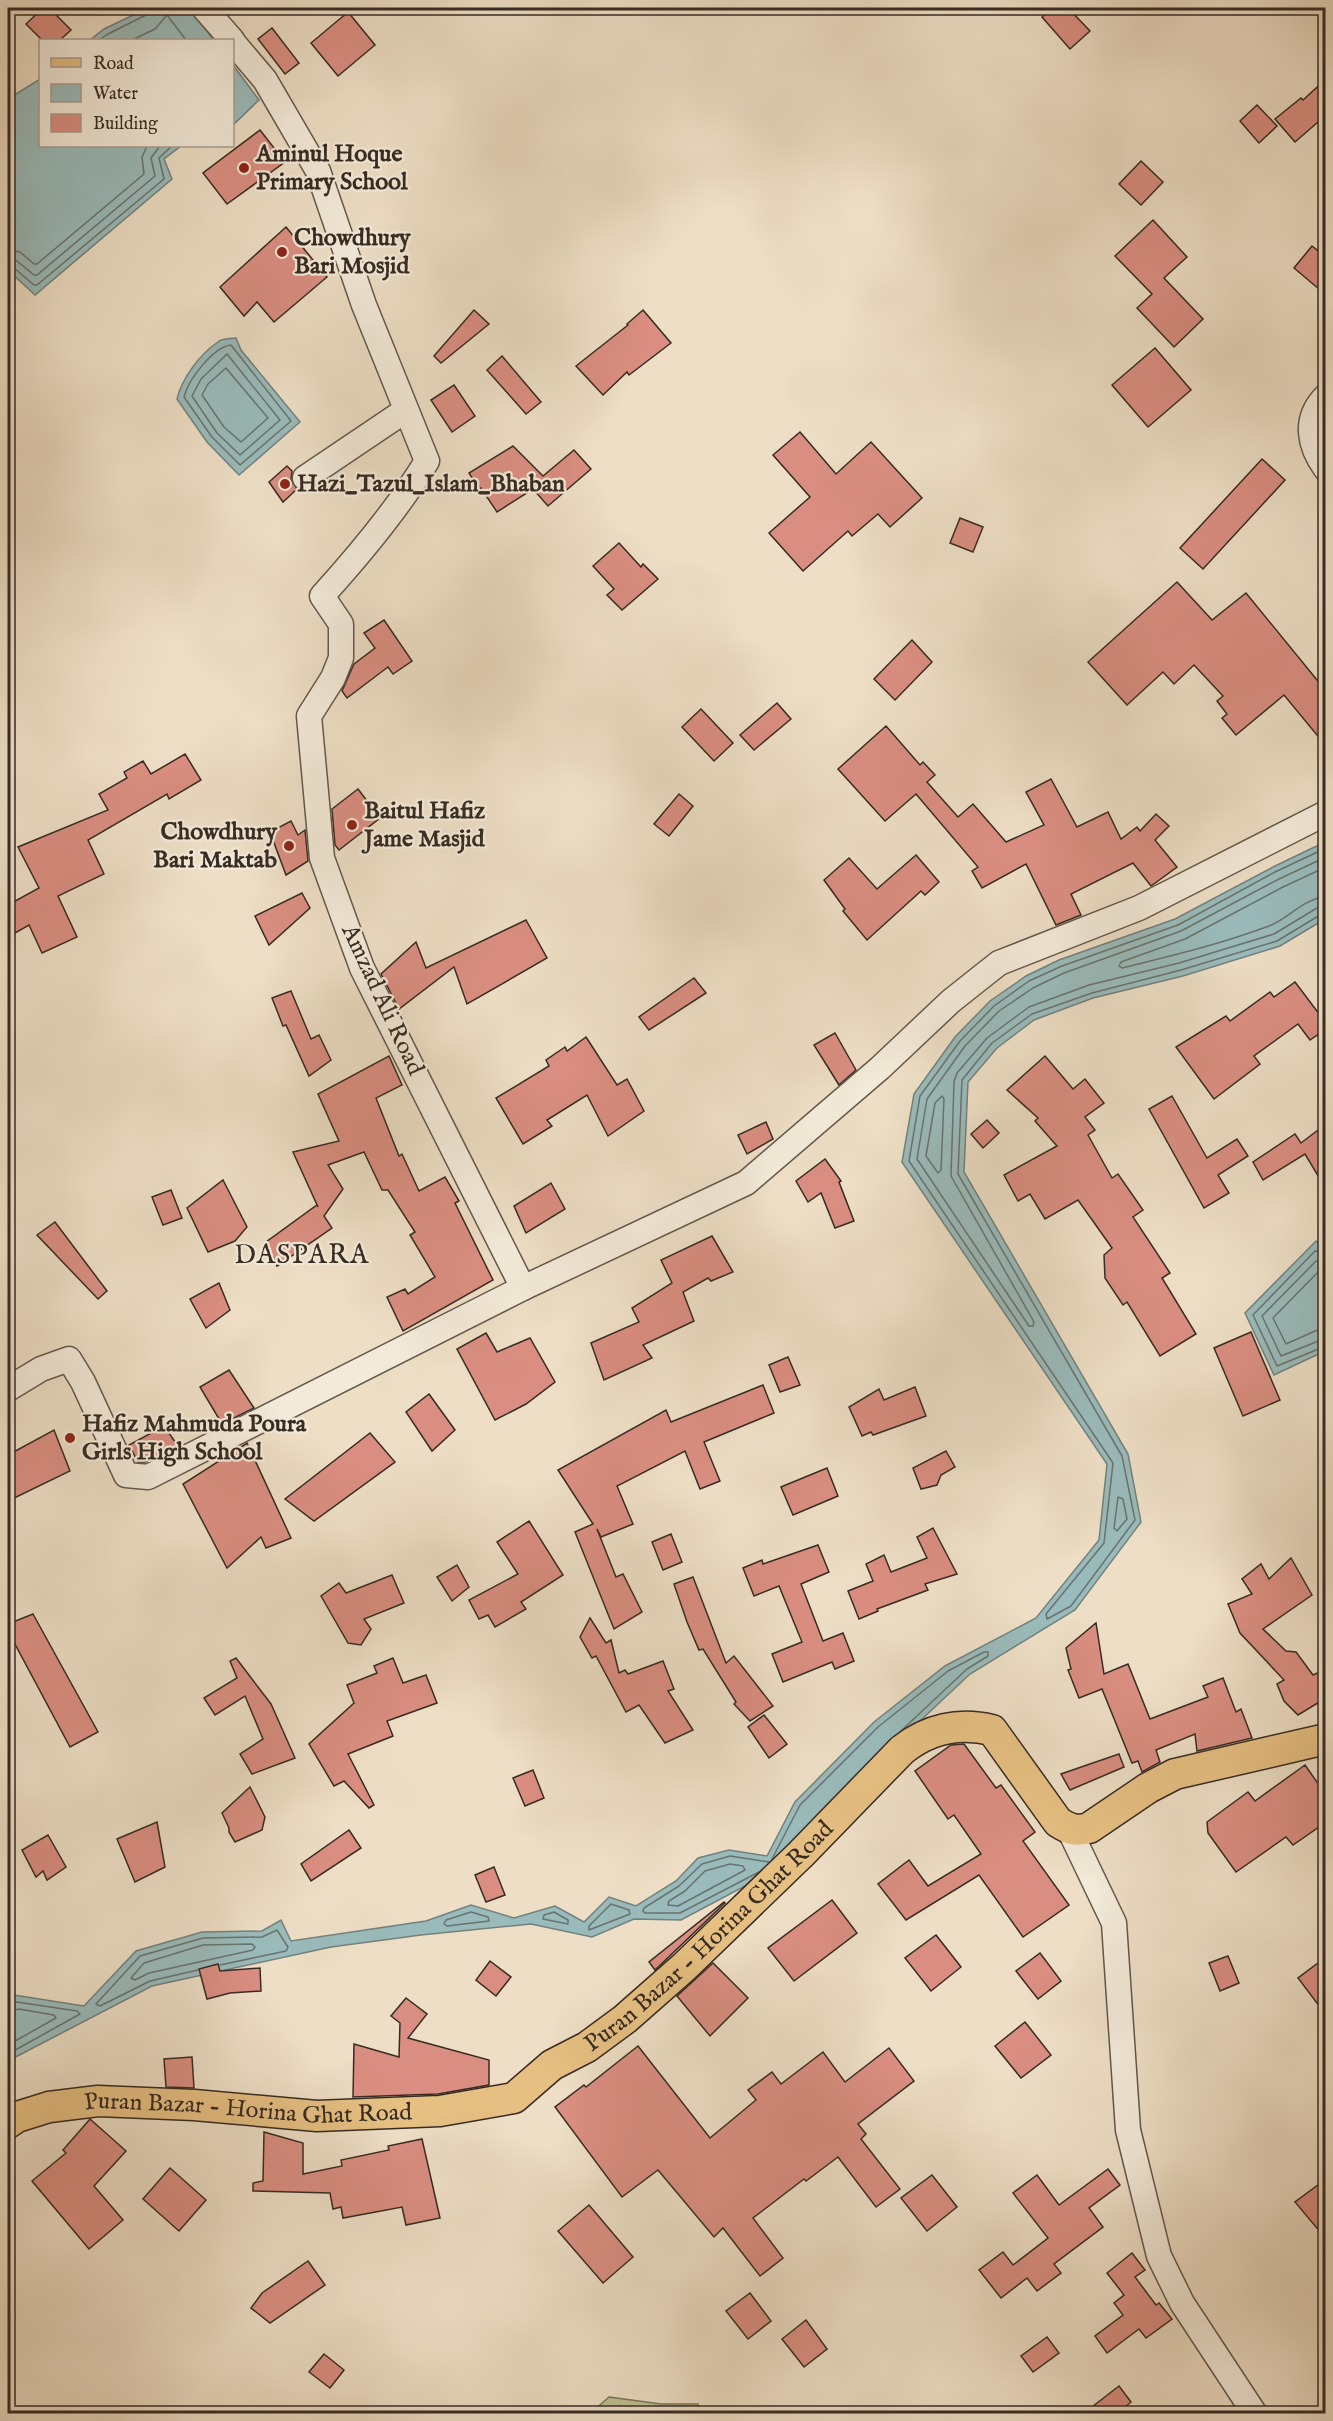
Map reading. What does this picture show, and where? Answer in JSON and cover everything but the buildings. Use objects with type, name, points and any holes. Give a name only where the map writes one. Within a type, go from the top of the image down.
[{"type":"main road","name":"Puran Bazar - Horina Ghat Road","points":[[8,2123],[17,2117],[49,2107],[98,2101],[317,2116],[440,2111],[514,2098],[552,2065],[587,2047],[625,2019],[684,1967],[916,1738],[960,1725],[992,1730],[1001,1739],[1058,1822],[1069,1829]]},
{"type":"main road","points":[[1069,1829],[1080,1831],[1089,1828],[1148,1788],[1175,1774],[1326,1739]]},
{"type":"street","name":"Amzad Ali Road","points":[[204,8],[230,39]]},
{"type":"street","name":"Amzad Ali Road","points":[[234,43],[265,80],[318,171],[364,306],[427,461],[369,545],[322,596],[341,624],[341,658],[333,678],[309,716],[322,858],[362,968],[523,1288]]},
{"type":"street","points":[[1326,396],[1319,403],[1312,417],[1310,432],[1315,455],[1326,470]]},
{"type":"street","points":[[305,478],[406,410]]},
{"type":"street","points":[[8,1389],[41,1369],[69,1359],[83,1382],[126,1475],[148,1477],[523,1288],[746,1184],[880,1068],[951,1001],[999,963],[1140,908],[1326,813]]},
{"type":"street","points":[[1069,1829],[1114,1923],[1128,2130],[1159,2256],[1182,2303],[1255,2414]]},
{"type":"green space","points":[[609,2397],[661,2404],[698,2404],[701,2413],[591,2413]]},
{"type":"water","points":[[148,8],[189,8],[213,39],[91,39],[104,29]]},
{"type":"water","points":[[234,66],[259,100],[234,124]]},
{"type":"water","points":[[39,80],[39,147],[180,147],[164,159],[172,179],[35,295],[8,270],[8,99]]},
{"type":"water","points":[[236,338],[241,350],[300,422],[239,475],[207,442],[177,399],[187,375],[205,353],[224,339]]},
{"type":"water","points":[[1325,842],[1325,919],[1280,946],[1183,976],[1093,998],[1034,1020],[997,1048],[968,1082],[964,1172],[1128,1454],[1141,1522],[1075,1610],[970,1674],[888,1751],[779,1868],[681,1920],[634,1919],[592,1937],[531,1924],[331,1947],[152,1986],[8,2061],[8,2000],[14,1995],[84,2006],[136,1951],[202,1932],[262,1931],[281,1920],[291,1941],[426,1921],[471,1905],[514,1918],[555,1906],[584,1922],[609,1897],[636,1906],[676,1881],[698,1858],[729,1850],[767,1856],[795,1802],[874,1722],[945,1666],[1036,1618],[1099,1540],[1107,1464],[902,1162],[914,1094],[955,1037],[990,1001],[1026,976],[1059,960],[1175,919]]},
{"type":"water","points":[[1316,1241],[1325,1250],[1325,1351],[1274,1375],[1245,1313]]},
{"type":"place","name":"Aminul Hoque Primary School","points":[[244,168]]},
{"type":"place","name":"Chowdhury Bari Mosjid","points":[[282,252]]},
{"type":"place","name":"Hazi_Tazul_Islam_Bhaban","points":[[285,484]]},
{"type":"place","name":"Baitul Hafiz Jame Masjid","points":[[352,825]]},
{"type":"place","name":"Chowdhury Bari Maktab","points":[[289,846]]},
{"type":"place","name":"Hafiz Mahmuda Poura Girls High School","points":[[70,1438]]},
{"type":"district","name":"DASPARA","points":[[302,1256]]}]
